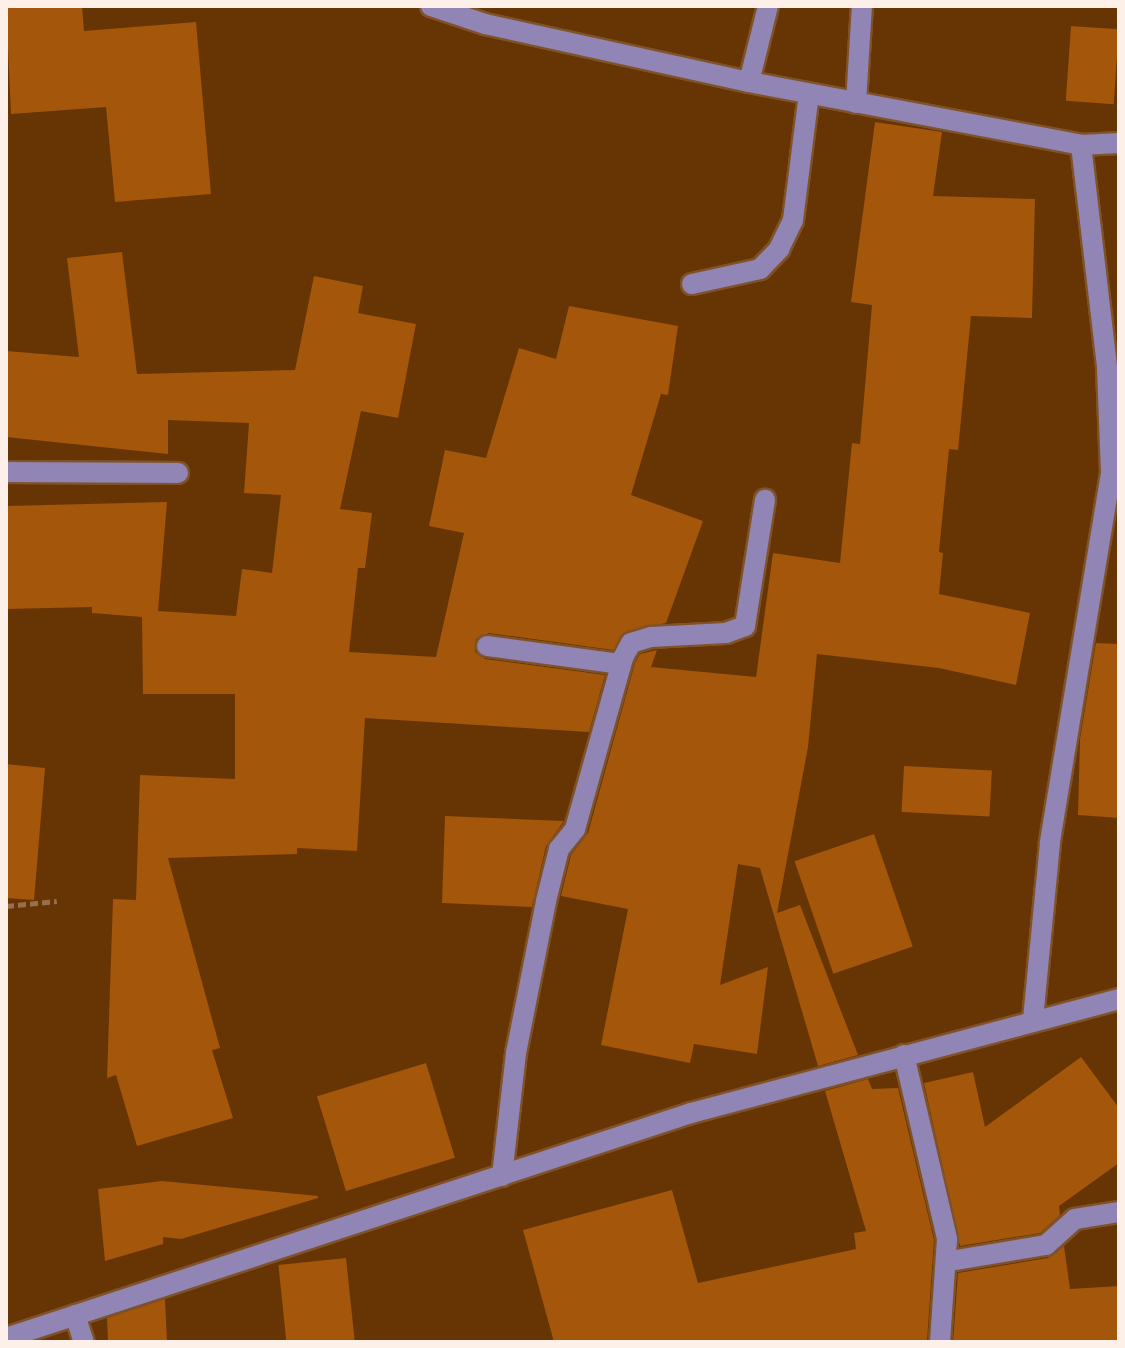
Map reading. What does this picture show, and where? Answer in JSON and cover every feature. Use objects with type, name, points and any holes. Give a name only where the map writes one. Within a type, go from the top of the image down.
[{"type":"street","points":[[431,6],[485,24],[809,94],[1081,145],[1119,143]]},
{"type":"street","points":[[749,82],[768,6]]},
{"type":"street","points":[[856,103],[862,6]]},
{"type":"street","points":[[692,284],[760,269],[779,249],[793,220],[809,94]]},
{"type":"street","points":[[1033,1020],[1050,843],[1099,568],[1111,473],[1107,368],[1081,145]]},
{"type":"street","points":[[6,472],[178,473]]},
{"type":"street","points":[[502,1176],[516,1053],[546,901],[559,849],[575,829],[621,664],[631,643],[651,637],[726,633],[745,626],[765,500]]},
{"type":"street","points":[[487,646],[621,664]]},
{"type":"street","points":[[6,1338],[691,1113],[1119,999]]},
{"type":"street","points":[[904,1055],[950,1261],[940,1293],[940,1342]]},
{"type":"street","points":[[950,1261],[1046,1245],[1075,1219],[1119,1212]]},
{"type":"street","points":[[75,1315],[84,1342]]},
{"type":"path","points":[[6,906],[57,901]]},
{"type":"building","points":[[6,6],[82,6],[84,31],[196,22],[211,194],[115,202],[106,107],[11,114]]},
{"type":"building","points":[[1071,26],[1119,29],[1114,104],[1066,101]]},
{"type":"building","points":[[875,122],[942,132],[933,196],[1035,199],[1032,318],[971,316],[958,450],[949,449],[939,552],[943,553],[939,594],[1030,613],[1016,685],[939,668],[817,654],[808,747],[777,913],[800,905],[858,1055],[818,1066],[760,868],[738,864],[720,985],[768,967],[757,1054],[694,1044],[690,1063],[601,1045],[628,909],[561,896],[571,855],[588,833],[635,663],[640,654],[657,650],[651,667],[756,677],[773,553],[840,563],[852,443],[860,444],[872,305],[851,302]]},
{"type":"building","points":[[122,252],[137,374],[295,370],[314,276],[363,286],[358,313],[416,324],[398,418],[361,411],[340,509],[372,513],[365,568],[358,568],[349,652],[436,657],[464,533],[429,526],[445,450],[486,458],[519,348],[556,359],[569,306],[678,326],[668,395],[661,394],[631,495],[703,521],[666,623],[627,631],[613,650],[489,633],[476,639],[475,652],[485,659],[605,675],[589,732],[365,718],[357,851],[297,848],[297,854],[168,858],[220,1048],[212,1050],[233,1118],[137,1146],[116,1075],[107,1078],[113,899],[136,900],[140,775],[235,779],[235,694],[143,694],[142,617],[92,613],[92,607],[6,609],[6,506],[167,502],[158,611],[236,616],[242,569],[272,573],[281,495],[244,493],[249,423],[168,420],[168,454],[6,437],[6,351],[79,357],[67,258]]},
{"type":"building","points":[[1096,643],[1119,644],[1119,818],[1078,815],[1080,739]]},
{"type":"building","points":[[6,764],[45,768],[34,900],[6,898]]},
{"type":"building","points":[[904,766],[992,771],[989,817],[902,812]]},
{"type":"building","points":[[445,816],[564,821],[546,846],[532,907],[442,903]]},
{"type":"building","points":[[874,834],[913,947],[833,974],[795,861]]},
{"type":"building","points":[[1081,1057],[1119,1108],[1119,1163],[1059,1206],[1060,1215],[1040,1233],[960,1246],[924,1083],[973,1072],[985,1127]]},
{"type":"building","points":[[426,1063],[455,1158],[346,1191],[317,1096]]},
{"type":"building","points":[[868,1079],[872,1089],[898,1088],[934,1240],[927,1342],[554,1342],[523,1230],[672,1190],[698,1283],[856,1249],[854,1233],[866,1231],[825,1091]]},
{"type":"building","points":[[162,1181],[318,1198],[181,1239],[163,1237],[163,1244],[105,1261],[98,1189]]},
{"type":"building","points":[[1064,1246],[1070,1289],[1119,1286],[1119,1342],[953,1342],[958,1273],[1048,1258]]},
{"type":"building","points":[[346,1258],[355,1342],[286,1342],[278,1265]]},
{"type":"building","points":[[165,1299],[167,1342],[108,1342],[107,1318]]}]
